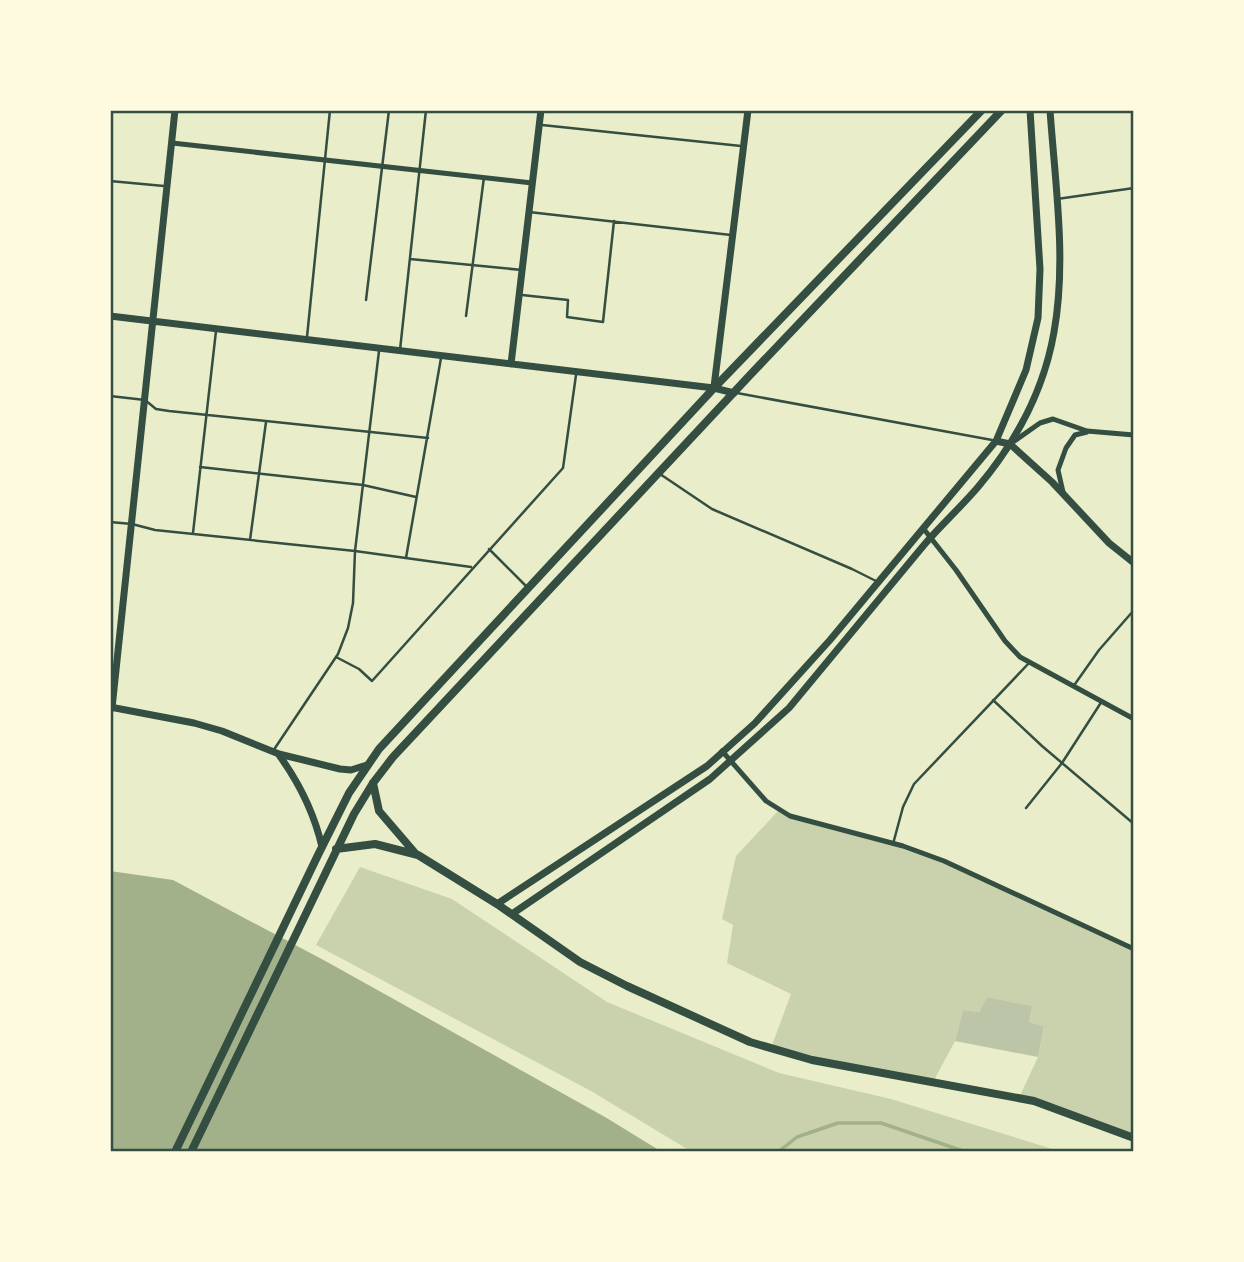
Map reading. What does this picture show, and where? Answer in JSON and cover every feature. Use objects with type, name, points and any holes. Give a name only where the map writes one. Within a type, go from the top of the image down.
[{"type":"main road","points":[[174,1152],[320,851],[349,793],[367,765],[400,725],[714,388],[982,110]]},
{"type":"main road","points":[[191,1152],[336,849],[373,783],[393,757],[1002,110]]},
{"type":"main road","points":[[373,783],[379,811],[418,855],[497,904],[580,962],[627,986],[750,1042],[813,1060],[1034,1101],[1134,1138]]},
{"type":"main road","points":[[336,849],[375,845],[418,855]]},
{"type":"street","points":[[175,110],[111,708],[166,716],[212,728],[276,753],[351,770],[367,765]]},
{"type":"street","points":[[511,364],[541,110]]},
{"type":"street","points":[[714,388],[735,235],[748,110]]},
{"type":"street","points":[[497,904],[707,766],[755,723],[792,683],[996,441],[1026,370],[1038,318],[1040,269],[1030,110]]},
{"type":"street","points":[[512,914],[710,779],[789,708],[931,537],[977,488],[1010,444],[1040,387],[1054,332],[1059,282],[1050,110]]},
{"type":"street","points":[[172,143],[532,183]]},
{"type":"street","points":[[110,316],[714,388],[734,393]]},
{"type":"street","points":[[1010,444],[1040,423],[1053,419],[1087,432],[1134,435]]},
{"type":"street","points":[[1064,495],[1058,470],[1066,448],[1075,435],[1087,432]]},
{"type":"street","points":[[996,441],[1010,444],[1064,495],[1108,543],[1134,563]]},
{"type":"street","points":[[923,528],[1005,641],[1020,657],[1134,719]]},
{"type":"street","points":[[722,751],[766,801],[790,816],[944,861],[1134,949]]},
{"type":"street","points":[[276,753],[300,784],[317,826],[320,851]]},
{"type":"lane","points":[[110,129],[112,110]]},
{"type":"lane","points":[[307,339],[330,110]]},
{"type":"lane","points":[[366,300],[389,110]]},
{"type":"lane","points":[[400,350],[426,110]]},
{"type":"lane","points":[[539,125],[744,146]]},
{"type":"lane","points":[[466,316],[484,177]]},
{"type":"lane","points":[[110,181],[167,186]]},
{"type":"lane","points":[[1056,199],[1134,188]]},
{"type":"lane","points":[[529,212],[735,235]]},
{"type":"lane","points":[[519,295],[568,300],[566,317],[603,322],[614,221]]},
{"type":"lane","points":[[410,259],[522,270]]},
{"type":"lane","points":[[193,534],[216,328]]},
{"type":"lane","points":[[276,753],[336,657],[348,628],[353,603],[355,551],[379,348]]},
{"type":"lane","points":[[406,558],[441,355]]},
{"type":"lane","points":[[336,657],[372,681],[563,467],[576,371]]},
{"type":"lane","points":[[734,393],[996,441]]},
{"type":"lane","points":[[110,396],[145,400],[156,409],[428,438]]},
{"type":"lane","points":[[250,540],[266,422]]},
{"type":"lane","points":[[200,467],[363,485],[416,497]]},
{"type":"lane","points":[[660,474],[712,509],[842,564],[877,582]]},
{"type":"lane","points":[[110,522],[155,530],[355,551],[472,567]]},
{"type":"lane","points":[[489,548],[528,588]]},
{"type":"lane","points":[[1074,687],[1099,650],[1134,610]]},
{"type":"lane","points":[[892,844],[903,807],[914,785],[1029,663]]},
{"type":"lane","points":[[993,700],[1134,824]]},
{"type":"lane","points":[[1026,808],[1062,763],[1102,701]]},
{"type":"shaded area","points":[[780,809],[790,816],[903,846],[988,881],[1134,949],[1134,1139],[1019,1098],[1038,1057],[1044,1028],[1029,1022],[1031,1006],[987,997],[979,1012],[963,1010],[955,1041],[932,1084],[771,1048],[791,994],[727,963],[733,925],[722,919],[736,856]]},
{"type":"shaded area","points":[[360,867],[452,899],[607,1002],[779,1073],[891,1099],[1062,1152],[692,1152],[591,1091],[316,945]]},
{"type":"shaded area","points":[[110,871],[173,880],[329,963],[605,1117],[662,1152],[110,1152]]},
{"type":"building","points":[[987,997],[1032,1006],[1029,1022],[1044,1027],[1038,1057],[955,1041],[963,1010],[979,1012]]},
{"type":"waterway","points":[[778,1152],[797,1137],[838,1123],[881,1123],[966,1152]]}]
